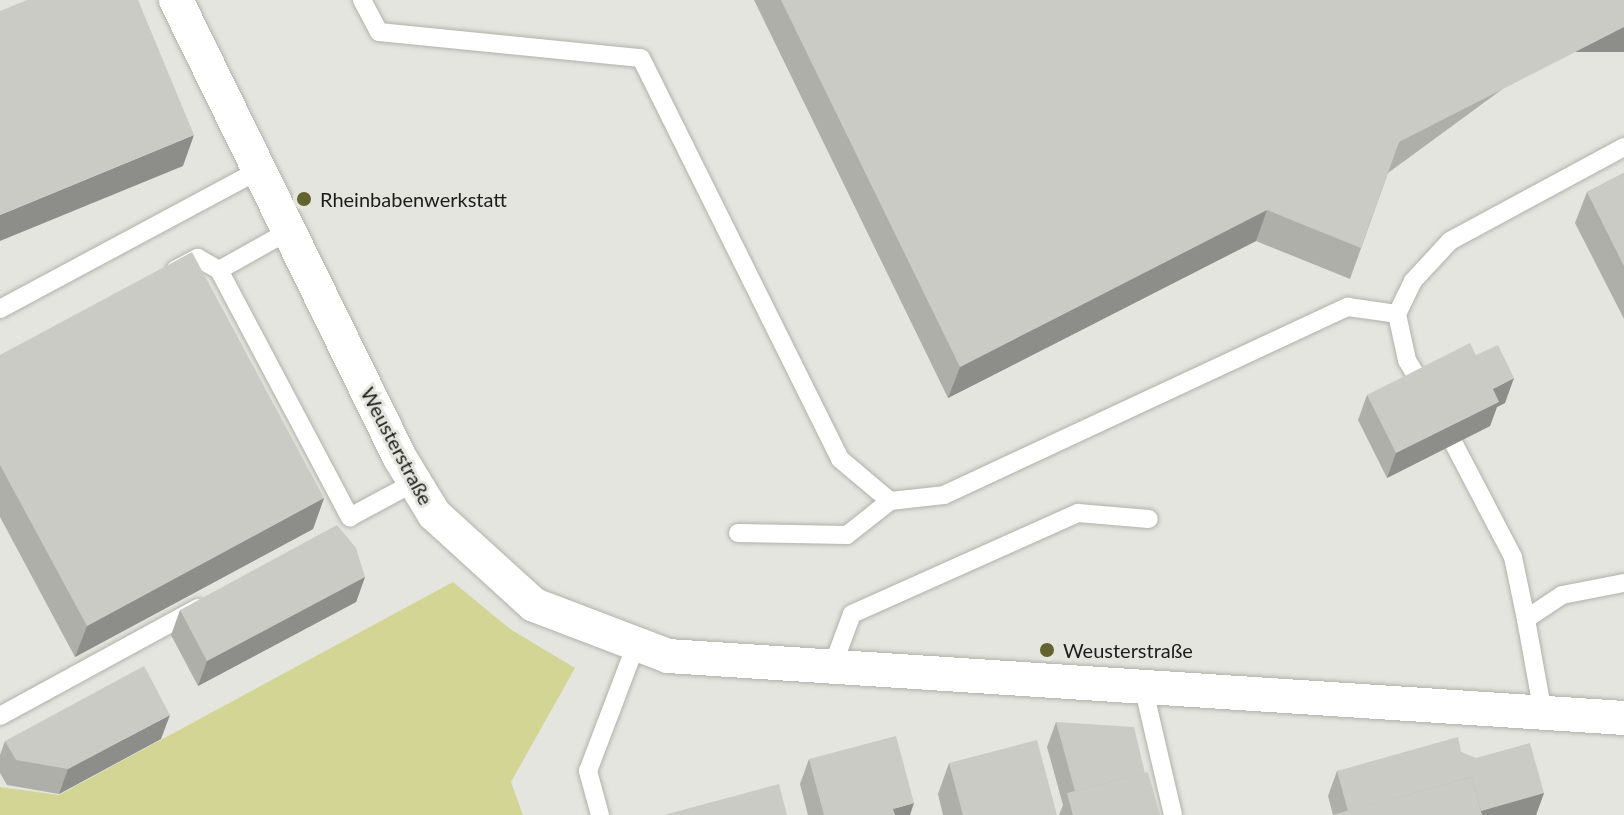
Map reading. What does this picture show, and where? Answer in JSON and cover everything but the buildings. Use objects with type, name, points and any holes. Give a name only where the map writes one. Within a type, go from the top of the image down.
[{"type":"street","name":"Weusterstraße","points":[[176,0],[287,232],[415,482],[462,545],[534,605],[635,647],[668,656],[1624,718]]},
{"type":"lane","points":[[362,0],[379,32],[641,58],[840,459],[890,501]]},
{"type":"lane","points":[[1423,387],[1407,360],[1397,314],[1413,281],[1450,241],[1624,147]]},
{"type":"lane","points":[[0,309],[257,171]]},
{"type":"lane","points":[[219,270],[287,232]]},
{"type":"lane","points":[[156,281],[198,258],[219,270],[350,517]]},
{"type":"lane","points":[[738,533],[847,535],[890,501],[944,495],[1348,307],[1397,314]]},
{"type":"lane","points":[[1454,444],[1513,557],[1543,713]]},
{"type":"lane","points":[[333,534],[350,517],[415,482]]},
{"type":"lane","points":[[833,665],[852,614],[1078,513],[1149,519]]},
{"type":"lane","points":[[1526,619],[1562,595],[1624,583]]},
{"type":"lane","points":[[0,716],[222,595]]},
{"type":"lane","points":[[600,815],[588,771],[635,647]]},
{"type":"lane","points":[[1143,686],[1173,815]]},
{"type":"green space","points":[[453,582],[510,629],[575,668],[511,782],[523,815],[0,815],[0,787],[59,795]]},
{"type":"place","name":"Rheinbabenwerkstatt","points":[[304,199]]},
{"type":"place","name":"Weusterstraße","points":[[1047,650]]}]
